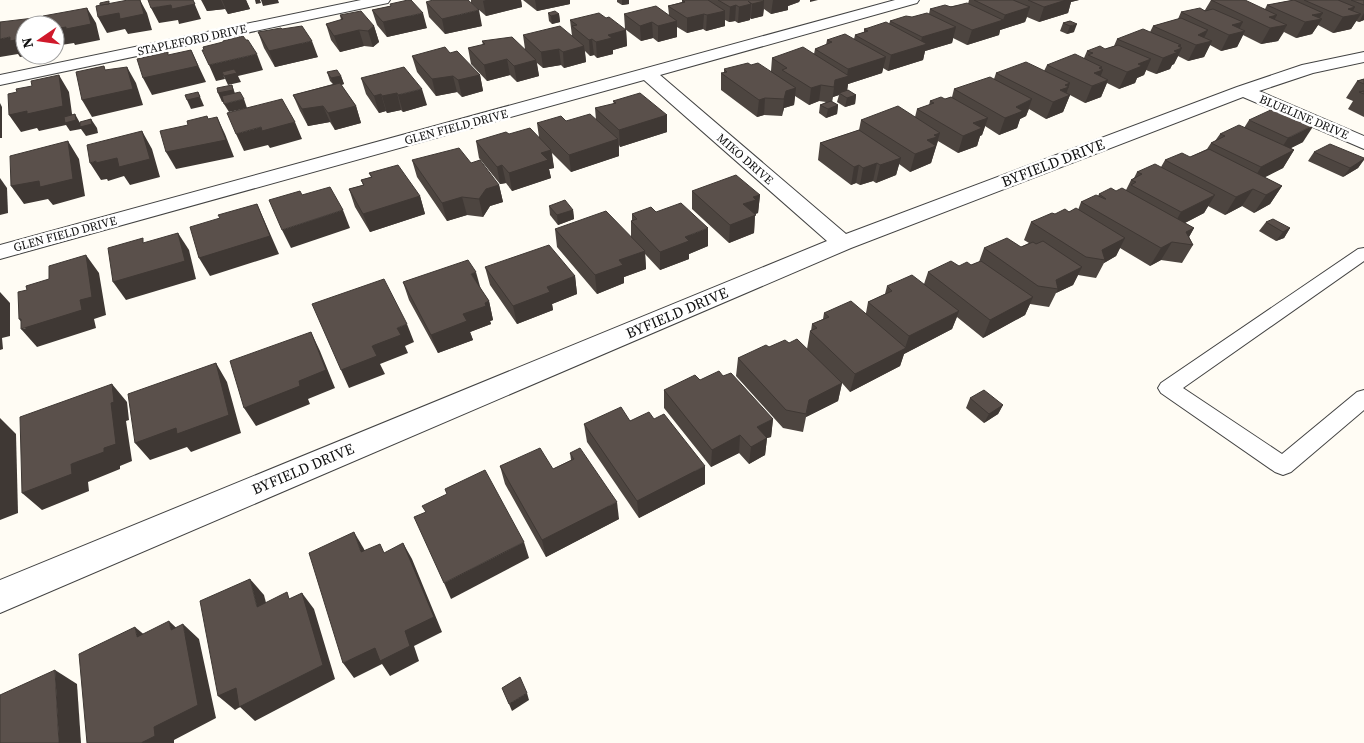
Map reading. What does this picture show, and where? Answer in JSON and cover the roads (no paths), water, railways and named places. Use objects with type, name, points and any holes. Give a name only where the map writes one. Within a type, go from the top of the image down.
[{"type":"street","name":"STAPLEFORD DRIVE","points":[[0,80],[383,0]]},
{"type":"street","name":"GLEN FIELD DRIVE","points":[[0,252],[912,0]]},
{"type":"street","name":"BYFIELD DRIVE","points":[[0,597],[843,243],[1244,91],[1308,69],[1364,57]]},
{"type":"street","name":"MIKO DRIVE","points":[[648,74],[843,243]]},
{"type":"street","name":"BLUELINE DRIVE","points":[[1244,91],[1364,142]]},
{"type":"lane","points":[[1364,253],[1168,388],[1283,466],[1364,398]]}]
